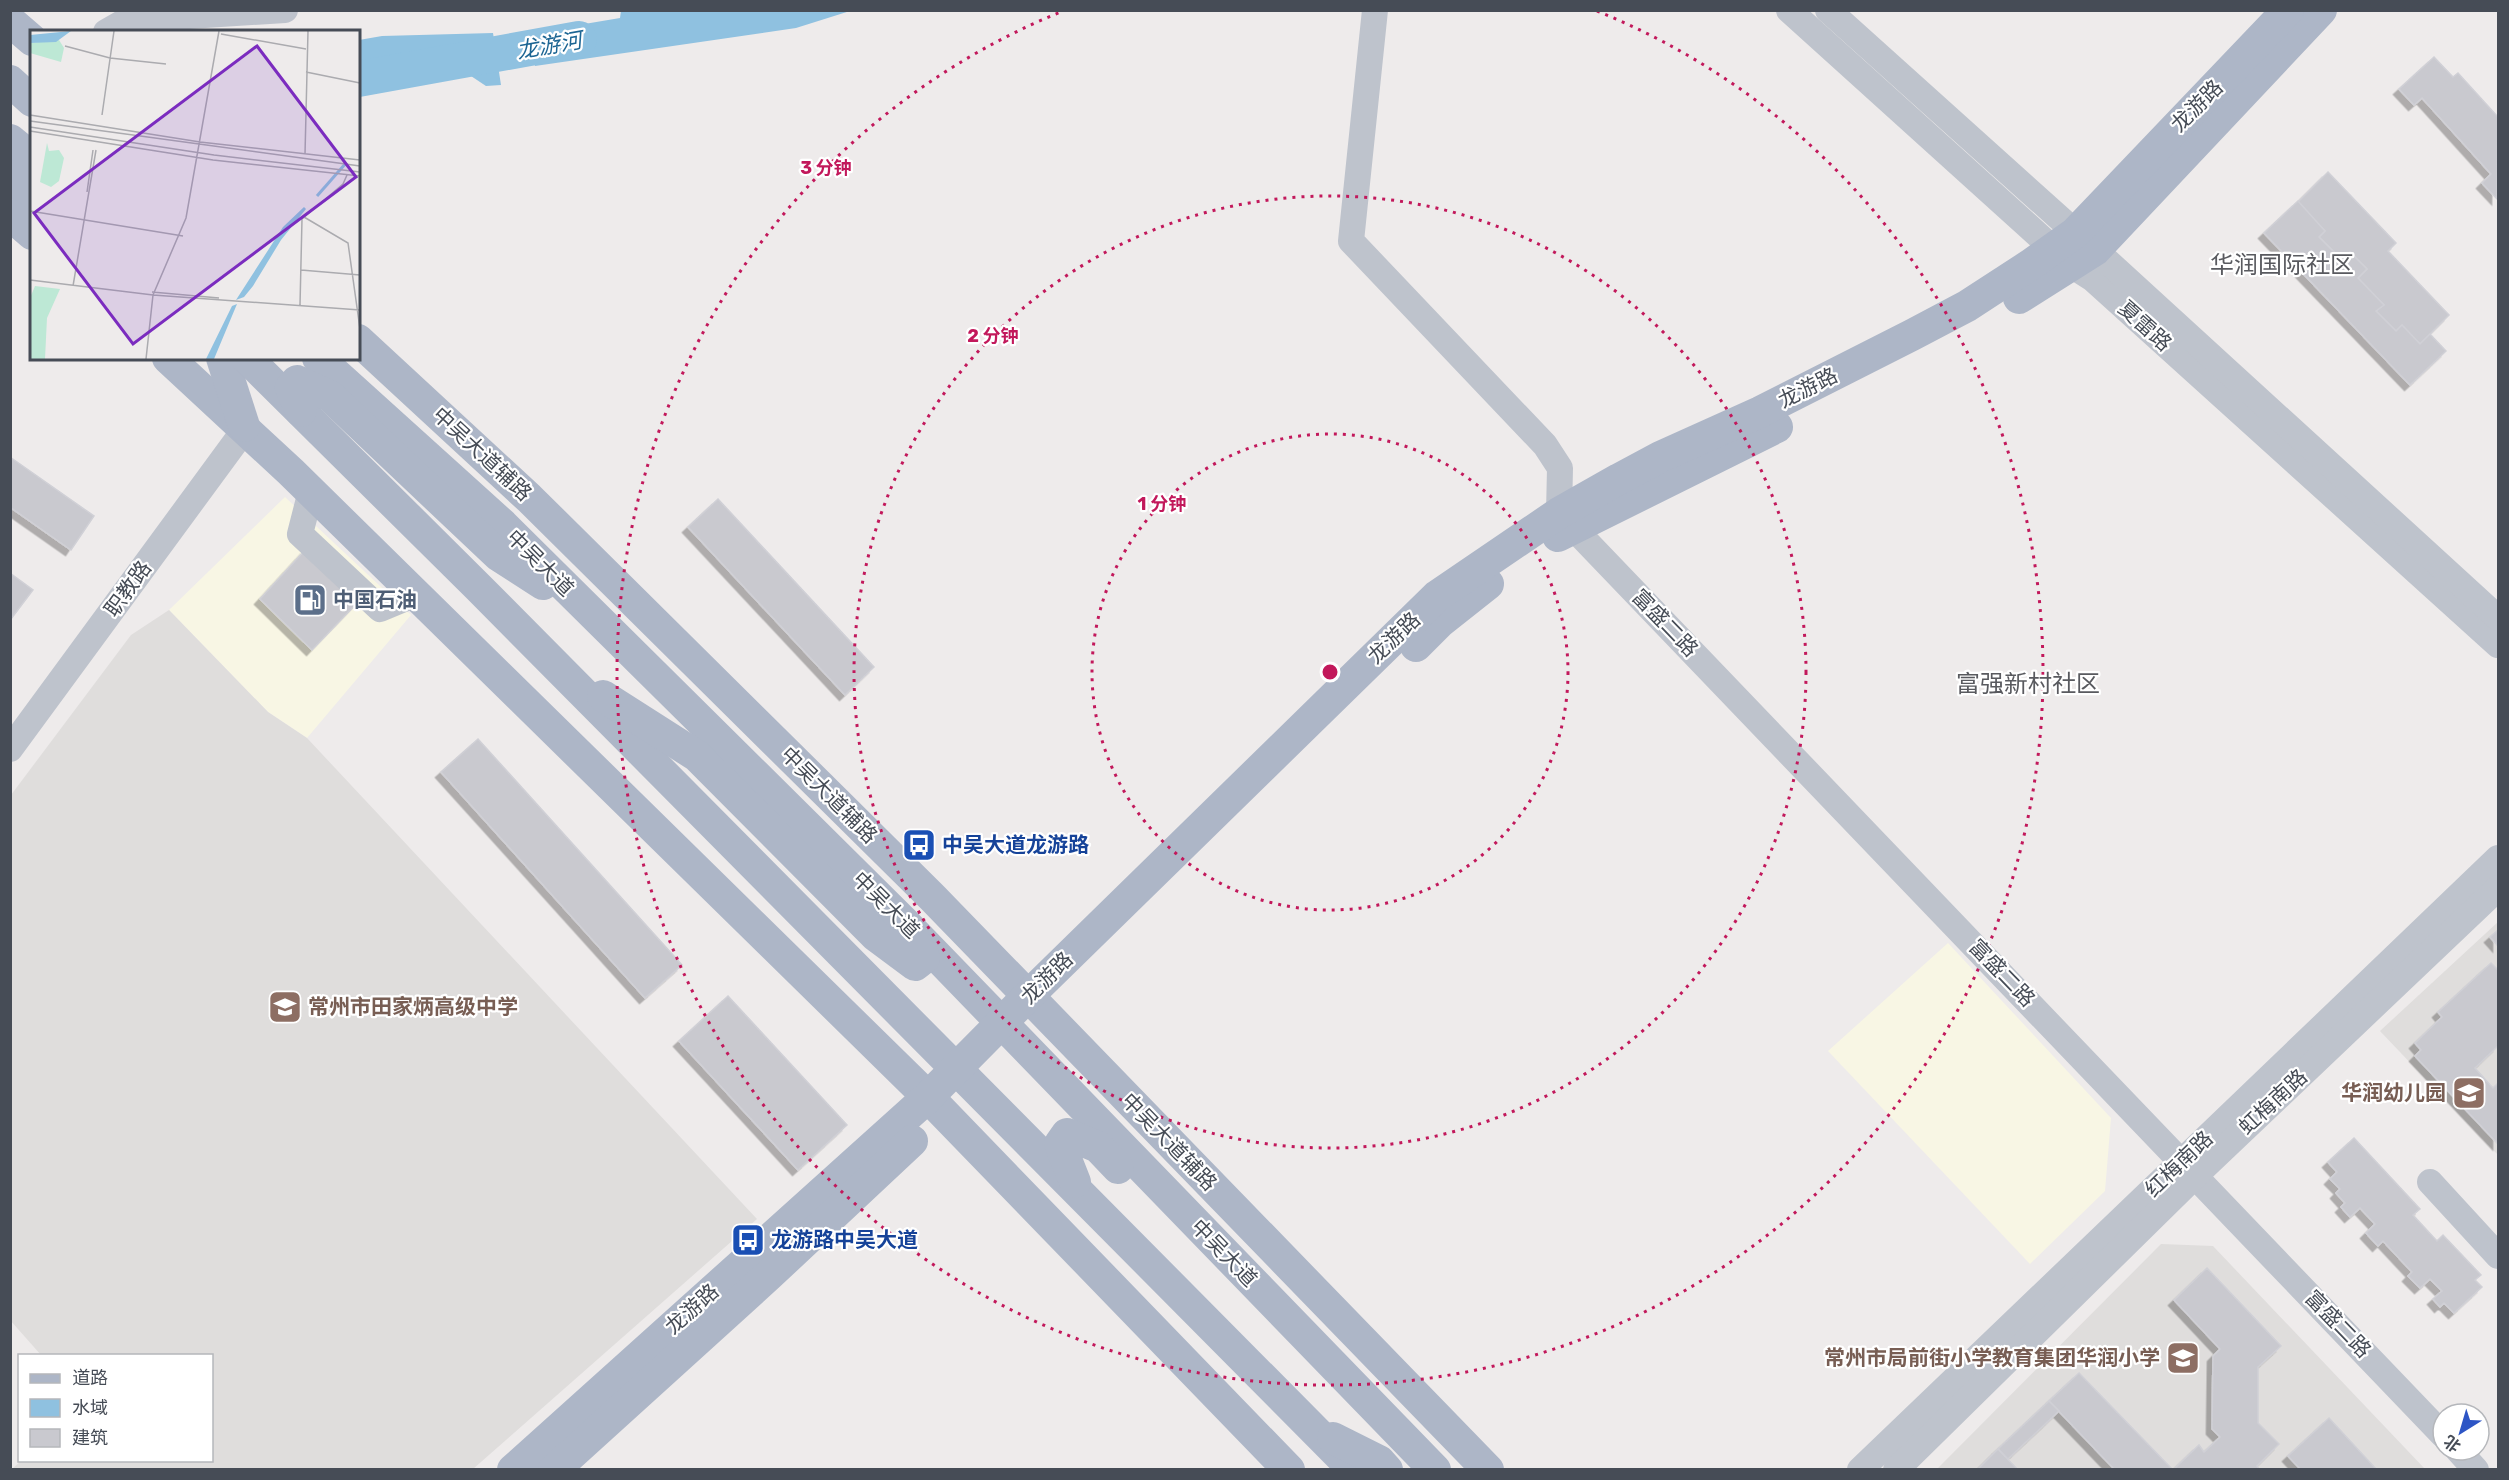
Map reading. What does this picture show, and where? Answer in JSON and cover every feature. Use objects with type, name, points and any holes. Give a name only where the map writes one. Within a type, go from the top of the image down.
[{"type":"main road","name":"龙游路","points":[[2074,249],[2288,10]]},
{"type":"main road","name":"龙游路","points":[[554,1470],[769,1275],[1035,1003],[1440,622],[1567,520],[1660,457],[1760,412],[1930,326],[2074,249],[2321,10]]},
{"type":"main road","points":[[10,21],[30,38]]},
{"type":"main road","points":[[10,81],[30,99]]},
{"type":"main road","points":[[11,140],[30,156]]},
{"type":"main road","points":[[19,194],[30,228]]},
{"type":"main road","name":"中吴大道辅路","points":[[360,342],[529,498],[932,897],[1488,1470]]},
{"type":"main road","points":[[170,360],[416,594],[935,1105],[1289,1470]]},
{"type":"main road","points":[[223,360],[245,429]]},
{"type":"main road","points":[[249,360],[651,761],[1354,1470]]},
{"type":"main road","name":"中吴大道","points":[[320,360],[503,525],[905,923],[1435,1470]]},
{"type":"main road","points":[[301,412],[291,388],[297,381],[330,396],[498,555],[598,619],[726,693]]},
{"type":"main road","points":[[557,667],[697,756],[876,936],[915,966],[924,958],[905,923]]},
{"type":"main road","points":[[651,761],[704,877]]},
{"type":"main road","name":"龙游路","points":[[513,1470],[935,1105]]},
{"type":"main road","points":[[1079,1193],[1060,1144],[1067,1134],[1098,1147],[1286,1344],[1387,1420]]},
{"type":"main road","points":[[1324,1301],[1360,1392]]},
{"type":"main road","points":[[1269,1385],[1329,1470]]},
{"type":"main road","points":[[1311,1426],[1378,1461],[1387,1470]]},
{"type":"street","points":[[110,30],[127,20],[285,10]]},
{"type":"street","points":[[1375,10],[1351,241],[1545,445],[1560,468],[1567,520]]},
{"type":"street","name":"夏雷路","points":[[1790,10],[2074,249],[2499,618]]},
{"type":"street","name":"夏雷路","points":[[1828,10],[2074,249],[2093,279],[2499,645]]},
{"type":"street","name":"职教路","points":[[10,749],[245,429]]},
{"type":"street","name":"富盛二路","points":[[1567,520],[2431,1422]]},
{"type":"street","name":"红梅南路","points":[[1860,1470],[2189,1168],[2499,858]]},
{"type":"street","name":"虹梅南路","points":[[1896,1470],[2189,1168],[2499,888]]},
{"type":"street","points":[[2430,1182],[2499,1256]]},
{"type":"shaded area","points":[[285,497],[411,615],[307,738],[268,712],[169,610]]},
{"type":"shaded area","name":"常州市田家炳高级中学","points":[[169,610],[268,712],[307,738],[757,1219],[473,1469],[12,1469],[20,1462],[213,1462],[213,1354],[40,1354],[10,1320],[11,795],[131,635]]},
{"type":"shaded area","name":"华润幼儿园","points":[[2498,922],[2498,1155],[2380,1031]]},
{"type":"shaded area","points":[[1948,943],[2111,1118],[2105,1191],[2030,1264],[1828,1051]]},
{"type":"shaded area","name":"常州市局前街小学教育集团华润小学","points":[[2161,1244],[2213,1246],[2425,1469],[1936,1470]]},
{"type":"water","points":[[621,10],[850,11],[796,28],[535,66],[531,33],[620,18]]},
{"type":"water","points":[[493,33],[501,85],[486,86],[471,76],[360,82],[360,40],[382,36]]},
{"type":"building","points":[[2434,57],[2453,77],[2458,73],[2498,117],[2497,199],[2482,183],[2491,174],[2422,98],[2414,105],[2399,89]]},
{"type":"building","points":[[2328,172],[2396,243],[2388,251],[2449,315],[2420,344],[2402,325],[2396,331],[2376,311],[2384,305],[2358,278],[2367,269],[2350,252],[2342,260],[2319,237],[2325,231],[2297,203]]},
{"type":"building","points":[[2298,201],[2325,231],[2319,237],[2342,260],[2350,252],[2367,269],[2358,278],[2384,305],[2376,311],[2396,331],[2402,325],[2420,344],[2430,334],[2446,351],[2410,385],[2264,233]]},
{"type":"building","points":[[10,457],[94,516],[71,550],[10,507]]},
{"type":"building","points":[[718,499],[874,667],[845,695],[688,527]]},
{"type":"building","name":"中国石油","points":[[306,549],[360,600],[312,650],[260,599]]},
{"type":"building","points":[[10,573],[33,590],[11,619],[10,619]]},
{"type":"building","points":[[478,739],[682,965],[645,998],[441,772]]},
{"type":"building","points":[[2498,930],[2498,946],[2490,937]]},
{"type":"building","points":[[2491,963],[2498,968],[2498,1046],[2475,1068],[2493,1088],[2498,1083],[2498,1144],[2415,1056],[2421,1050],[2415,1043],[2442,1017],[2438,1012]]},
{"type":"building","points":[[728,996],[847,1125],[798,1170],[679,1041]]},
{"type":"building","points":[[2354,1138],[2420,1209],[2413,1215],[2437,1241],[2443,1235],[2481,1275],[2475,1280],[2482,1287],[2454,1313],[2444,1303],[2440,1307],[2433,1299],[2442,1291],[2430,1279],[2420,1288],[2408,1276],[2412,1272],[2383,1241],[2378,1246],[2366,1233],[2375,1224],[2360,1208],[2350,1217],[2341,1207],[2345,1203],[2336,1193],[2340,1189],[2330,1179],[2337,1172],[2328,1162]]},
{"type":"building","points":[[2207,1268],[2281,1346],[2258,1367],[2258,1423],[2279,1444],[2257,1466],[2260,1470],[2173,1470],[2199,1445],[2204,1452],[2220,1437],[2212,1429],[2213,1356],[2220,1349],[2174,1300]]},
{"type":"building","points":[[2079,1373],[2173,1470],[2115,1470],[2049,1401]]},
{"type":"building","points":[[2049,1401],[2059,1411],[2008,1459],[1998,1449]]},
{"type":"building","points":[[2329,1418],[2377,1470],[2301,1470],[2288,1456]]},
{"type":"building","points":[[1998,1449],[2018,1470],[1977,1470]]},
{"type":"waterway","name":"龙游河","points":[[360,79],[579,39]]},
{"type":"place","name":"中国石油","points":[[310,600]]},
{"type":"place","name":"中吴大道龙游路","points":[[919,845]]},
{"type":"place","name":"常州市田家炳高级中学","points":[[285,1007]]},
{"type":"place","name":"华润幼儿园","points":[[2469,1093]]},
{"type":"place","name":"龙游路中吴大道","points":[[748,1240]]},
{"type":"place","name":"常州市局前街小学教育集团华润小学","points":[[2183,1358]]},
{"type":"district","name":"华润国际社区","points":[[2282,265]]},
{"type":"district","name":"富强新村社区","points":[[2028,684]]}]
